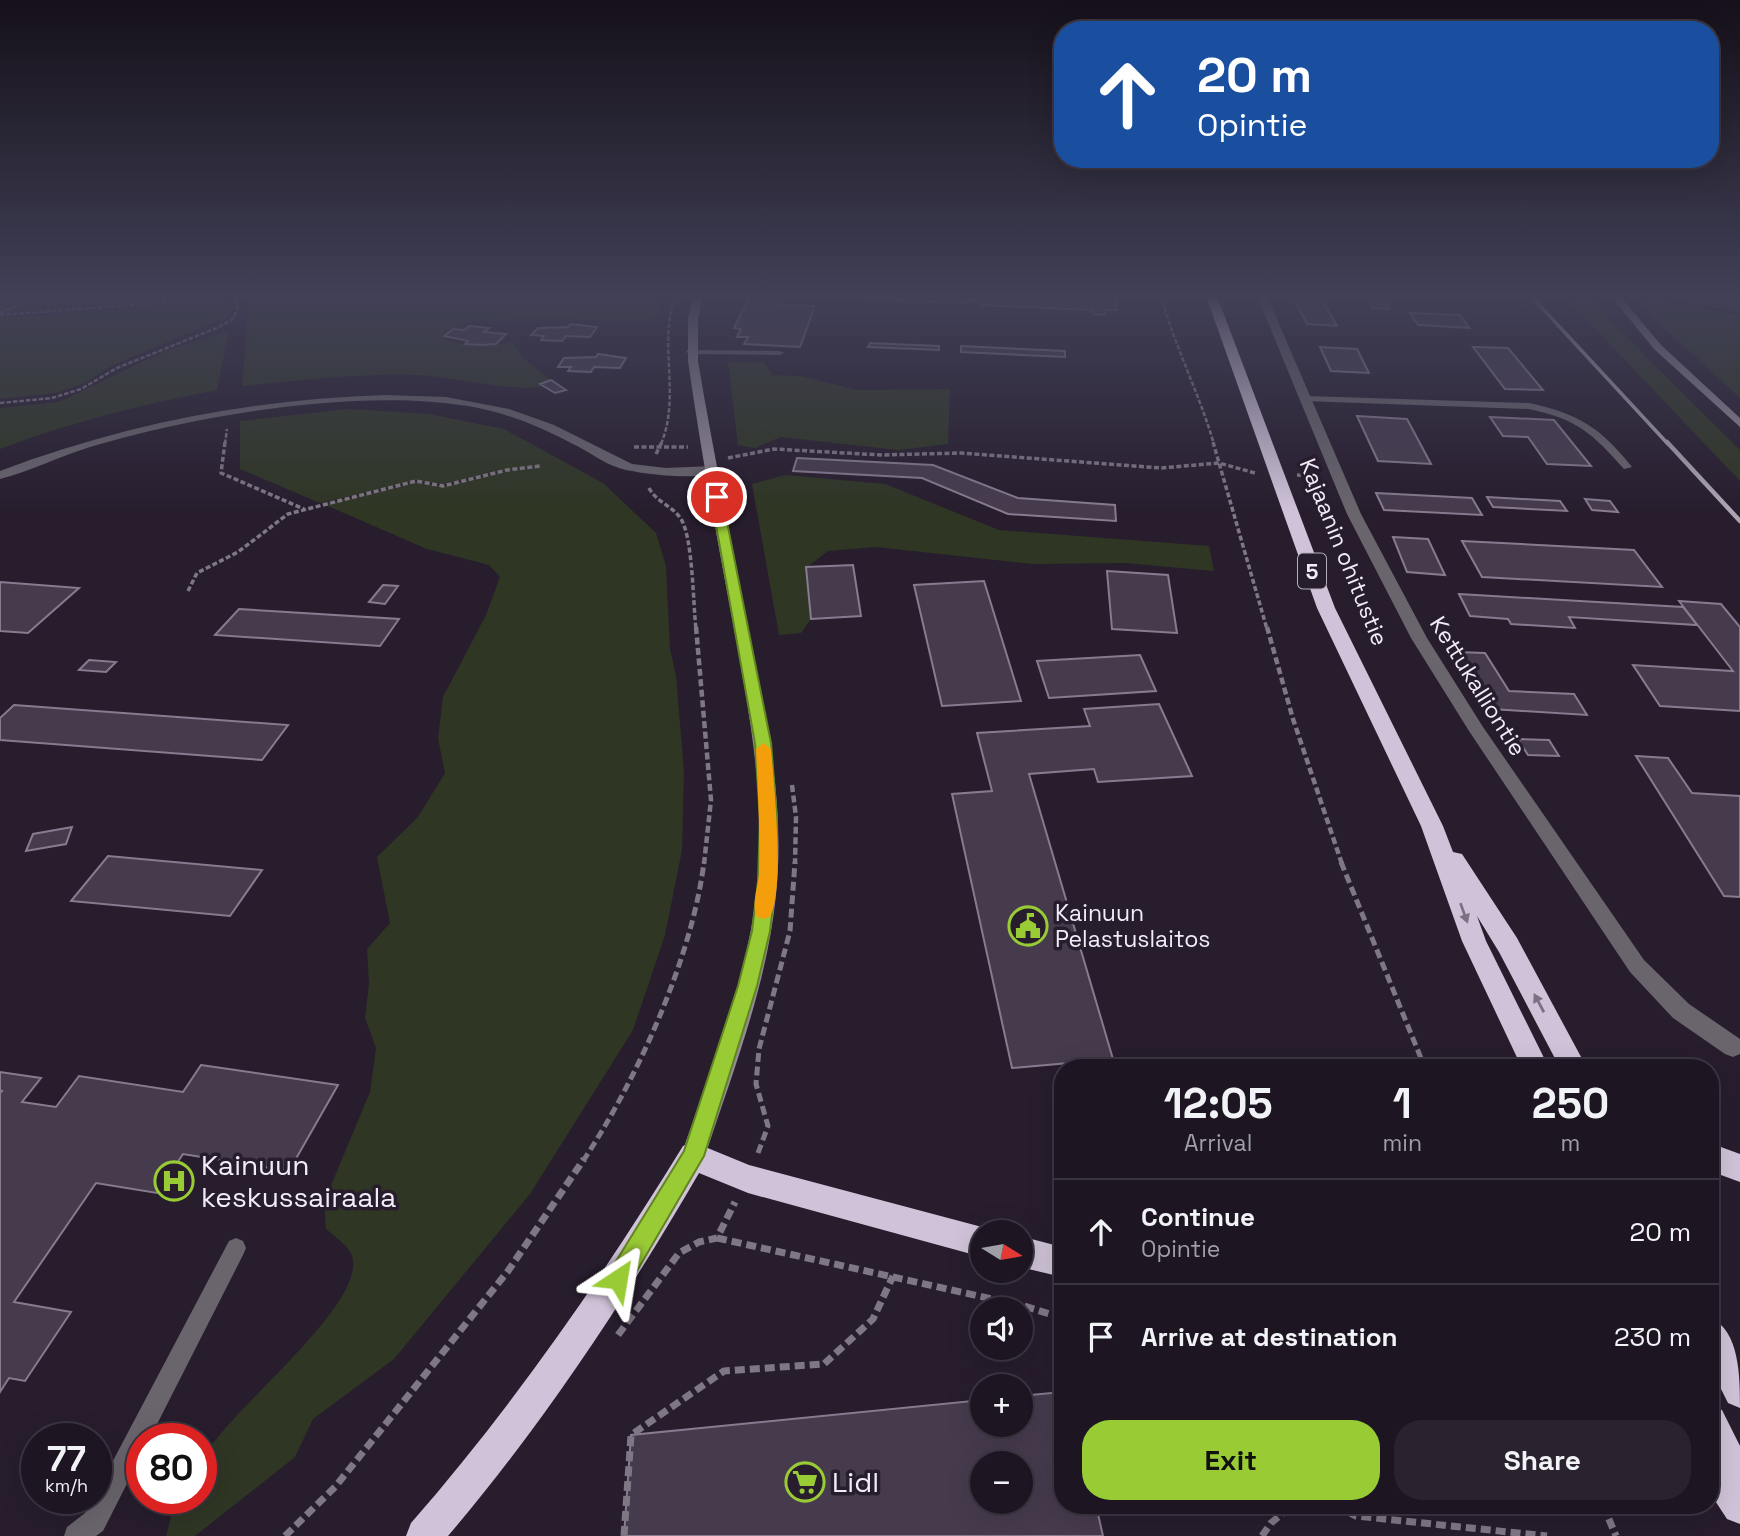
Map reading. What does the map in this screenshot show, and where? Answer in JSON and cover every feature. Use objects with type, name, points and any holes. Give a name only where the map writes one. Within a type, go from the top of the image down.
[{"type":"highway","name":"Kajaanin ohitustie","points":[[1236,368],[1326,608],[1432,826],[1474,941],[1532,1059]]},
{"type":"highway","name":"Kajaanin ohitustie","points":[[1432,826],[1508,944],[1570,1059]]},
{"type":"highway","points":[[424,1536],[460,1496],[565,1360],[645,1239],[693,1156],[748,1179],[970,1239]]},
{"type":"highway","points":[[1719,1160],[1740,1168]]},
{"type":"highway","points":[[1033,1254],[1054,1260]]},
{"type":"highway","points":[[1719,1350],[1740,1391]]},
{"type":"highway","points":[[1719,1441],[1740,1484]]},
{"type":"highway","points":[[1719,1476],[1740,1506]]},
{"type":"street","points":[[693,368],[710,444],[722,465],[763,743],[769,819],[767,881],[761,931],[747,986],[693,1156]]},
{"type":"street","name":"Kettukalliontie","points":[[1293,368],[1354,514],[1419,638],[1477,731],[1637,966],[1681,1011],[1734,1047]]},
{"type":"street","points":[[1681,368],[1740,424]]},
{"type":"street","points":[[0,475],[107,437],[230,412],[387,397],[446,401],[503,410],[540,423],[621,465],[649,470],[722,465]]},
{"type":"lane","points":[[1307,399],[1529,406],[1564,413],[1597,432],[1628,467]]},
{"type":"lane","points":[[76,1536],[94,1522],[236,1248]]},
{"type":"path","points":[[0,403],[52,398],[81,389],[120,368]]},
{"type":"path","points":[[285,1536],[335,1487],[508,1271],[600,1135],[634,1071],[685,953],[703,868],[711,800],[687,532],[680,517],[652,494],[645,480],[667,429],[671,411],[667,368]]},
{"type":"path","points":[[1186,368],[1207,420],[1293,719],[1333,838],[1421,1059]]},
{"type":"path","points":[[230,412],[221,473],[304,509]]},
{"type":"path","points":[[725,450],[722,465],[774,449],[882,455],[961,453],[1161,468],[1219,463],[1255,473]]},
{"type":"path","points":[[188,591],[197,573],[238,552],[288,514],[416,481],[443,486],[507,470],[540,466]]},
{"type":"path","points":[[717,1238],[748,1179],[768,1126],[756,1084],[759,1049],[790,930],[795,884],[796,817],[791,780]]},
{"type":"path","points":[[616,1338],[679,1254],[699,1242],[717,1238],[1024,1306],[1054,1315]]},
{"type":"path","points":[[624,1536],[631,1436],[724,1371],[824,1364],[873,1319],[893,1276]]},
{"type":"path","points":[[1262,1536],[1271,1522],[1281,1514]]},
{"type":"path","points":[[1352,1514],[1547,1536]]},
{"type":"path","points":[[1607,1514],[1616,1536]]},
{"type":"green space","points":[[0,368],[108,368],[85,383],[56,393],[0,399]]},
{"type":"green space","points":[[130,368],[222,368],[217,390],[107,415],[0,449],[0,408],[59,402]]},
{"type":"green space","points":[[243,368],[535,368],[551,380],[541,383],[544,386],[531,388],[431,376],[372,375],[242,386]]},
{"type":"green space","points":[[729,368],[767,368],[772,375],[801,376],[856,390],[950,389],[948,444],[898,450],[781,437],[755,448],[738,445]]},
{"type":"green space","points":[[1632,368],[1657,368],[1740,450],[1740,481]]},
{"type":"green space","points":[[1707,368],[1740,368],[1740,398]]},
{"type":"green space","points":[[348,409],[429,414],[504,429],[603,483],[656,533],[666,566],[670,649],[676,676],[684,771],[682,850],[665,935],[633,1030],[530,1194],[394,1359],[313,1419],[295,1457],[195,1536],[166,1536],[172,1514],[217,1514],[217,1439],[317,1330],[338,1302],[351,1277],[352,1256],[345,1245],[326,1229],[324,1202],[370,1092],[376,1048],[365,1018],[369,984],[367,949],[390,923],[377,857],[418,817],[445,773],[438,738],[443,697],[486,615],[500,577],[489,565],[427,549],[323,504],[415,482],[443,486],[515,469],[443,484],[416,481],[320,503],[240,469],[240,421]]},
{"type":"green space","points":[[785,475],[885,484],[999,530],[1209,546],[1214,571],[1125,563],[1033,564],[876,547],[828,551],[806,568],[811,619],[801,633],[779,635],[752,484]]},
{"type":"building","points":[[570,368],[594,368],[591,372],[568,371]]},
{"type":"building","points":[[1329,368],[1366,368],[1369,373],[1331,371]]},
{"type":"building","points":[[1489,368],[1524,368],[1543,390],[1505,389]]},
{"type":"building","points":[[551,380],[566,390],[555,393],[540,384]]},
{"type":"building","points":[[1357,416],[1407,419],[1431,464],[1378,461]]},
{"type":"building","points":[[1490,417],[1554,420],[1591,466],[1547,464],[1528,437],[1503,436]]},
{"type":"building","points":[[797,458],[933,465],[1018,498],[1115,505],[1116,521],[1008,514],[922,478],[793,471]]},
{"type":"building","points":[[1376,493],[1472,498],[1482,515],[1384,510]]},
{"type":"building","points":[[1487,497],[1560,501],[1567,511],[1493,507]]},
{"type":"building","points":[[1585,499],[1610,501],[1618,512],[1592,510]]},
{"type":"building","points":[[1393,537],[1428,539],[1445,575],[1407,572]]},
{"type":"building","points":[[1462,541],[1634,550],[1662,587],[1482,577]]},
{"type":"building","points":[[853,565],[861,616],[811,619],[806,567]]},
{"type":"building","points":[[1107,571],[1168,575],[1177,633],[1112,629]]},
{"type":"building","points":[[984,581],[1021,701],[942,706],[914,585]]},
{"type":"building","points":[[0,582],[79,588],[28,633],[0,631]]},
{"type":"building","points":[[383,585],[398,586],[385,604],[369,602]]},
{"type":"building","points":[[1459,594],[1683,607],[1697,625],[1569,617],[1575,628],[1511,624],[1508,619],[1470,616]]},
{"type":"building","points":[[1679,601],[1721,604],[1740,627],[1740,711],[1660,706],[1633,665],[1733,671]]},
{"type":"building","points":[[239,609],[399,619],[380,646],[215,635]]},
{"type":"building","points":[[1457,652],[1485,653],[1509,691],[1574,694],[1587,715],[1492,709]]},
{"type":"building","points":[[1140,655],[1156,691],[1049,698],[1037,661]]},
{"type":"building","points":[[89,660],[116,662],[106,672],[79,670]]},
{"type":"building","name":"Kainuun Pelastuslaitos","points":[[1159,704],[1192,776],[1098,782],[1094,769],[1029,774],[1113,1059],[1054,1059],[1054,1064],[1012,1068],[952,794],[992,791],[977,733],[1090,726],[1084,709]]},
{"type":"building","points":[[14,705],[288,725],[262,760],[0,740],[0,718]]},
{"type":"building","points":[[1518,739],[1549,740],[1559,756],[1528,755]]},
{"type":"building","points":[[1636,756],[1668,758],[1692,793],[1740,796],[1740,897],[1724,896]]},
{"type":"building","points":[[72,827],[66,844],[26,851],[33,834]]},
{"type":"building","points":[[108,856],[262,870],[230,916],[71,901]]},
{"type":"building","points":[[201,1065],[338,1085],[289,1171],[183,1154],[157,1193],[96,1183],[14,1302],[71,1312],[25,1381],[9,1378],[0,1392],[0,1072],[41,1078],[22,1102],[56,1107],[79,1076],[183,1092]]},
{"type":"building","name":"Lidl","points":[[1054,1393],[1054,1514],[1098,1514],[1103,1536],[624,1536],[631,1435],[970,1401],[970,1437],[1033,1437],[1033,1395]]},
{"type":"railway","points":[[1597,368],[1668,444]]},
{"type":"railway","points":[[1667,442],[1740,521]]},
{"type":"slow traffic","points":[[763,912],[769,819],[764,749]]},
{"type":"place","name":"Kainuun Pelastuslaitos","points":[[1028,926]]},
{"type":"place","name":"Kainuun keskussairaala","points":[[174,1181]]},
{"type":"place","name":"Lidl","points":[[805,1482]]},
{"type":"route","points":[[618,1279],[645,1239],[693,1156],[747,986],[761,931],[767,881],[769,819],[763,743],[717,497]]}]
